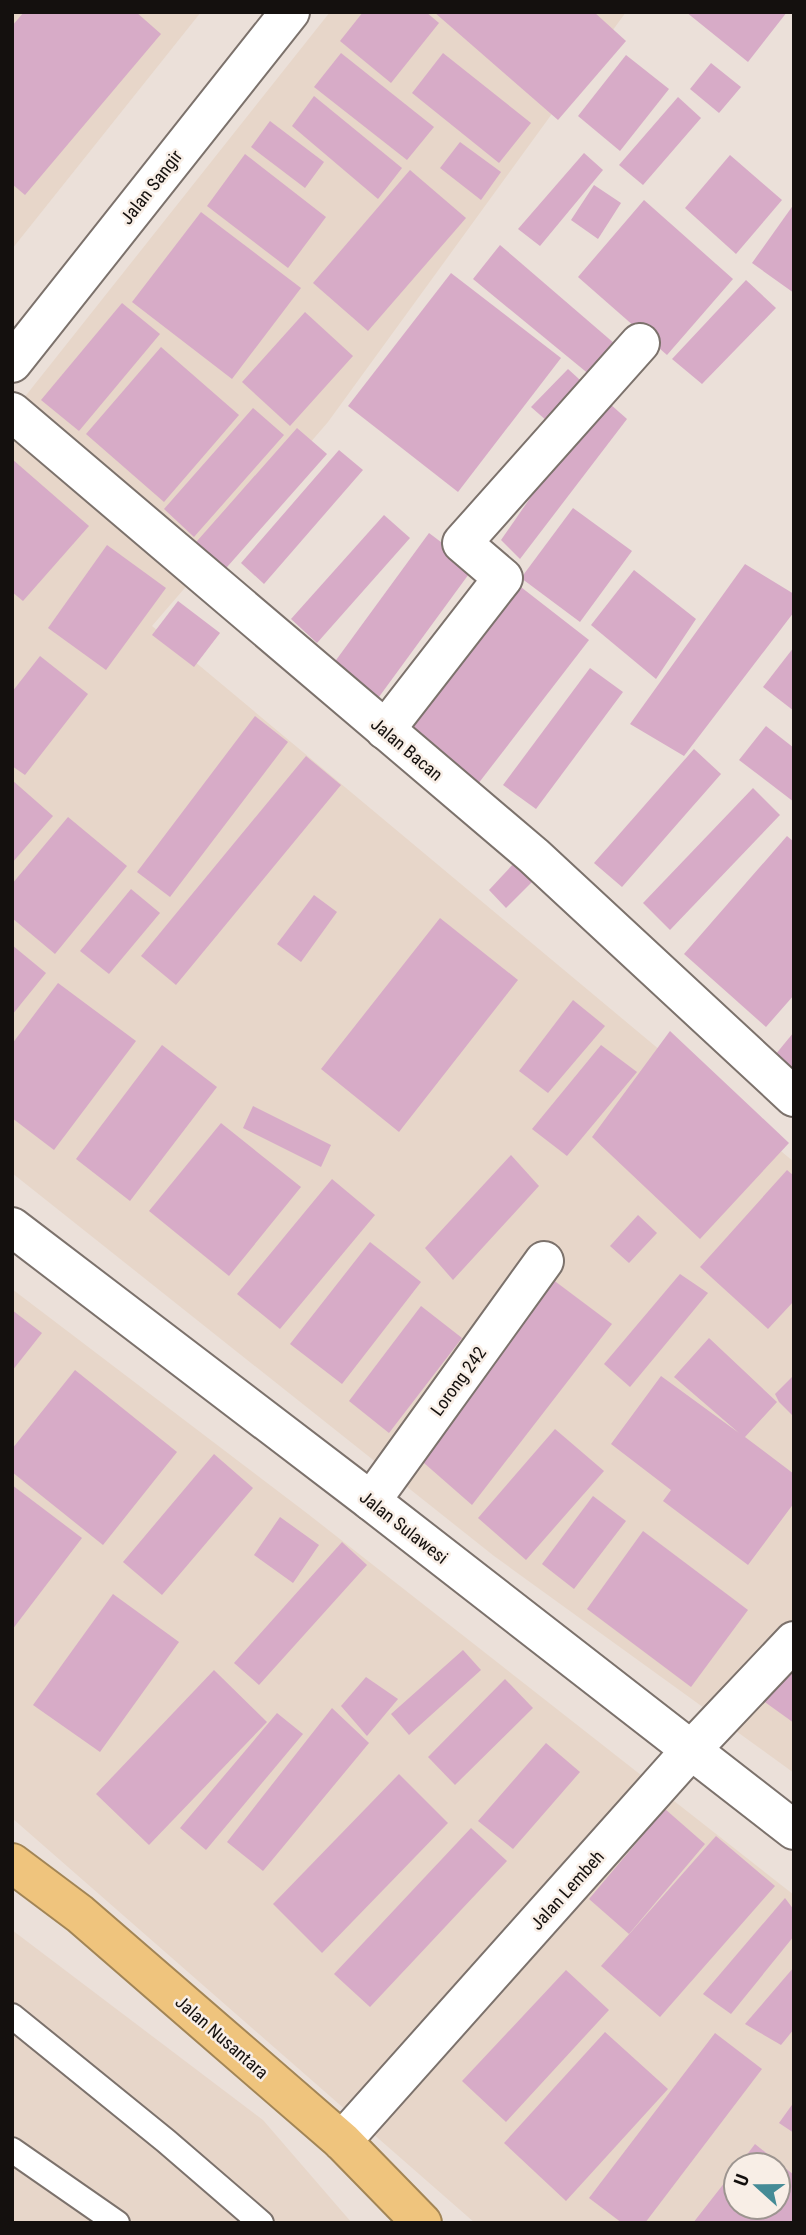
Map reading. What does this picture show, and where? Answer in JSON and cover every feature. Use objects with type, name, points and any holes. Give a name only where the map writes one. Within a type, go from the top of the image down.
[{"type":"highway","name":"Jalan Nusantara","points":[[12,1864],[80,1914],[342,2141],[422,2223]]},
{"type":"street","name":"Jalan Sangir","points":[[12,363],[290,12]]},
{"type":"street","points":[[385,730],[503,578],[462,543],[640,343]]},
{"type":"street","name":"Jalan Bacan","points":[[12,412],[534,856],[794,1097]]},
{"type":"street","name":"Jalan Sulawesi","points":[[12,1227],[371,1501],[794,1830]]},
{"type":"street","name":"Lorong 242","points":[[371,1501],[544,1261]]},
{"type":"street","name":"Jalan Lembeh","points":[[342,2141],[691,1750],[794,1641]]},
{"type":"lane","points":[[12,2017],[166,2141],[261,2223]]},
{"type":"lane","points":[[12,2150],[117,2223]]},
{"type":"shaded area","points":[[12,12],[201,12],[12,249]]},
{"type":"shaded area","points":[[330,12],[626,12],[328,422],[152,626],[794,1162],[794,1773],[494,1556],[12,1173],[12,413]]},
{"type":"shaded area","points":[[12,1289],[308,1514],[794,1895],[794,2223],[475,2223],[12,1818]]},
{"type":"shaded area","points":[[12,1930],[263,2120],[352,2223],[12,2223]]},
{"type":"building","points":[[24,12],[136,12],[161,34],[25,195],[12,184],[12,26]]},
{"type":"building","points":[[363,12],[426,12],[439,23],[391,83],[340,41]]},
{"type":"building","points":[[434,12],[594,12],[626,41],[558,120]]},
{"type":"building","points":[[686,12],[787,12],[748,62]]},
{"type":"building","points":[[341,53],[434,127],[407,160],[314,87]]},
{"type":"building","points":[[443,53],[531,123],[499,163],[412,93]]},
{"type":"building","points":[[626,55],[669,89],[620,151],[578,116]]},
{"type":"building","points":[[711,63],[741,87],[719,113],[690,89]]},
{"type":"building","points":[[314,96],[402,168],[378,199],[292,126]]},
{"type":"building","points":[[678,97],[701,118],[643,185],[619,165]]},
{"type":"building","points":[[270,121],[324,162],[305,188],[251,147]]},
{"type":"building","points":[[460,142],[501,172],[481,200],[440,168]]},
{"type":"building","points":[[584,153],[603,170],[540,246],[518,229]]},
{"type":"building","points":[[245,154],[326,217],[288,268],[207,206]]},
{"type":"building","points":[[730,155],[782,200],[736,254],[685,208]]},
{"type":"building","points":[[410,170],[466,218],[368,331],[313,283]]},
{"type":"building","points":[[594,185],[621,203],[598,239],[571,220]]},
{"type":"building","points":[[644,200],[733,279],[667,355],[578,277]]},
{"type":"building","points":[[794,204],[794,293],[752,263]]},
{"type":"building","points":[[201,212],[301,288],[232,379],[132,302]]},
{"type":"building","points":[[500,245],[622,350],[596,380],[473,279]]},
{"type":"building","points":[[451,273],[561,358],[458,492],[348,406]]},
{"type":"building","points":[[746,280],[776,308],[702,384],[672,359]]},
{"type":"building","points":[[122,303],[160,334],[79,431],[41,400]]},
{"type":"building","points":[[305,312],[353,356],[290,426],[242,382]]},
{"type":"building","points":[[161,347],[239,415],[164,502],[86,434]]},
{"type":"building","points":[[568,369],[591,390],[555,428],[531,407]]},
{"type":"building","points":[[601,396],[627,419],[520,559],[501,540]]},
{"type":"building","points":[[253,408],[284,435],[194,537],[164,509]]},
{"type":"building","points":[[297,428],[327,454],[220,575],[190,549]]},
{"type":"building","points":[[339,450],[363,470],[264,584],[241,563]]},
{"type":"building","points":[[12,459],[89,526],[23,601],[12,592]]},
{"type":"building","points":[[573,508],[632,551],[580,622],[521,578]]},
{"type":"building","points":[[384,515],[410,538],[317,643],[291,619]]},
{"type":"building","points":[[429,533],[474,567],[376,701],[331,667]]},
{"type":"building","points":[[107,545],[166,588],[106,670],[48,628]]},
{"type":"building","points":[[745,564],[794,594],[794,612],[684,756],[630,724]]},
{"type":"building","points":[[634,570],[696,619],[656,679],[591,625]]},
{"type":"building","points":[[517,584],[589,640],[471,793],[399,738]]},
{"type":"building","points":[[178,601],[220,633],[194,667],[152,635]]},
{"type":"building","points":[[794,647],[794,711],[763,687]]},
{"type":"building","points":[[40,656],[88,694],[25,775],[12,766],[12,692]]},
{"type":"building","points":[[590,668],[623,692],[536,809],[503,785]]},
{"type":"building","points":[[255,716],[288,742],[170,897],[137,872]]},
{"type":"building","points":[[766,726],[794,748],[794,802],[739,760]]},
{"type":"building","points":[[694,749],[721,774],[622,887],[594,863]]},
{"type":"building","points":[[306,756],[341,785],[176,985],[141,956]]},
{"type":"building","points":[[12,780],[53,816],[12,863]]},
{"type":"building","points":[[753,788],[780,815],[670,930],[643,903]]},
{"type":"building","points":[[68,817],[127,866],[55,954],[12,918],[12,884]]},
{"type":"building","points":[[787,836],[794,842],[794,995],[766,1027],[684,954]]},
{"type":"building","points":[[515,862],[534,880],[506,908],[489,890]]},
{"type":"building","points":[[131,889],[160,913],[109,974],[80,951]]},
{"type":"building","points":[[314,895],[337,912],[301,962],[277,944]]},
{"type":"building","points":[[440,918],[518,980],[399,1132],[321,1069]]},
{"type":"building","points":[[12,945],[46,973],[12,1015]]},
{"type":"building","points":[[58,983],[136,1041],[54,1150],[12,1118],[12,1044]]},
{"type":"building","points":[[573,1000],[605,1026],[548,1093],[519,1071]]},
{"type":"building","points":[[670,1031],[789,1143],[700,1239],[592,1137]]},
{"type":"building","points":[[794,1032],[794,1069],[775,1055]]},
{"type":"building","points":[[162,1045],[217,1087],[130,1201],[76,1159]]},
{"type":"building","points":[[601,1045],[637,1072],[567,1156],[532,1129]]},
{"type":"building","points":[[253,1106],[331,1145],[321,1167],[243,1128]]},
{"type":"building","points":[[221,1123],[301,1187],[229,1276],[149,1211]]},
{"type":"building","points":[[511,1155],[539,1186],[453,1280],[425,1248]]},
{"type":"building","points":[[787,1170],[794,1176],[794,1301],[768,1329],[700,1267]]},
{"type":"building","points":[[332,1179],[375,1215],[280,1329],[237,1294]]},
{"type":"building","points":[[638,1215],[657,1233],[629,1263],[610,1246]]},
{"type":"building","points":[[370,1242],[421,1282],[342,1384],[290,1344]]},
{"type":"building","points":[[680,1274],[708,1293],[630,1387],[604,1364]]},
{"type":"building","points":[[548,1276],[612,1324],[472,1505],[416,1456]]},
{"type":"building","points":[[421,1306],[462,1338],[389,1433],[349,1401]]},
{"type":"building","points":[[12,1310],[42,1333],[12,1371]]},
{"type":"building","points":[[709,1338],[777,1402],[745,1437],[794,1474],[794,1503],[748,1565],[663,1501],[671,1490],[611,1444],[661,1376],[739,1433],[674,1377]]},
{"type":"building","points":[[75,1370],[177,1452],[103,1545],[12,1472],[12,1449]]},
{"type":"building","points":[[794,1378],[794,1417],[775,1394]]},
{"type":"building","points":[[555,1429],[604,1471],[526,1560],[478,1518]]},
{"type":"building","points":[[214,1454],[253,1488],[162,1595],[123,1562]]},
{"type":"building","points":[[12,1485],[82,1538],[12,1630]]},
{"type":"building","points":[[593,1496],[626,1521],[574,1589],[542,1564]]},
{"type":"building","points":[[280,1517],[319,1545],[293,1583],[254,1555]]},
{"type":"building","points":[[643,1531],[748,1610],[691,1687],[587,1609]]},
{"type":"building","points":[[342,1542],[367,1565],[259,1685],[234,1663]]},
{"type":"building","points":[[113,1594],[179,1642],[100,1752],[33,1705]]},
{"type":"building","points":[[463,1650],[481,1670],[409,1735],[391,1714]]},
{"type":"building","points":[[794,1655],[794,1723],[758,1697]]},
{"type":"building","points":[[214,1670],[267,1722],[149,1845],[96,1794]]},
{"type":"building","points":[[366,1677],[398,1699],[367,1736],[341,1706]]},
{"type":"building","points":[[505,1679],[533,1708],[455,1785],[428,1757]]},
{"type":"building","points":[[332,1708],[369,1743],[263,1871],[227,1842]]},
{"type":"building","points":[[277,1713],[303,1734],[206,1850],[180,1828]]},
{"type":"building","points":[[546,1743],[580,1772],[513,1849],[478,1821]]},
{"type":"building","points":[[399,1774],[448,1823],[322,1953],[273,1904]]},
{"type":"building","points":[[665,1809],[705,1844],[629,1934],[589,1899]]},
{"type":"building","points":[[471,1828],[507,1861],[370,2007],[334,1974]]},
{"type":"building","points":[[716,1836],[775,1886],[660,2017],[601,1966]]},
{"type":"building","points":[[785,1898],[794,1910],[794,1936],[731,2014],[703,1994]]},
{"type":"building","points":[[794,1967],[794,2029],[781,2045],[745,2024]]},
{"type":"building","points":[[566,1970],[609,2010],[506,2122],[462,2081]]},
{"type":"building","points":[[605,2032],[668,2089],[566,2201],[504,2143]]},
{"type":"building","points":[[715,2033],[762,2069],[645,2223],[622,2223],[589,2198]]},
{"type":"building","points":[[794,2102],[794,2133],[779,2123]]},
{"type":"building","points":[[755,2144],[764,2151],[750,2151]]},
{"type":"building","points":[[792,2173],[794,2175],[792,2223],[693,2223],[722,2186],[722,2221],[792,2221]]}]
